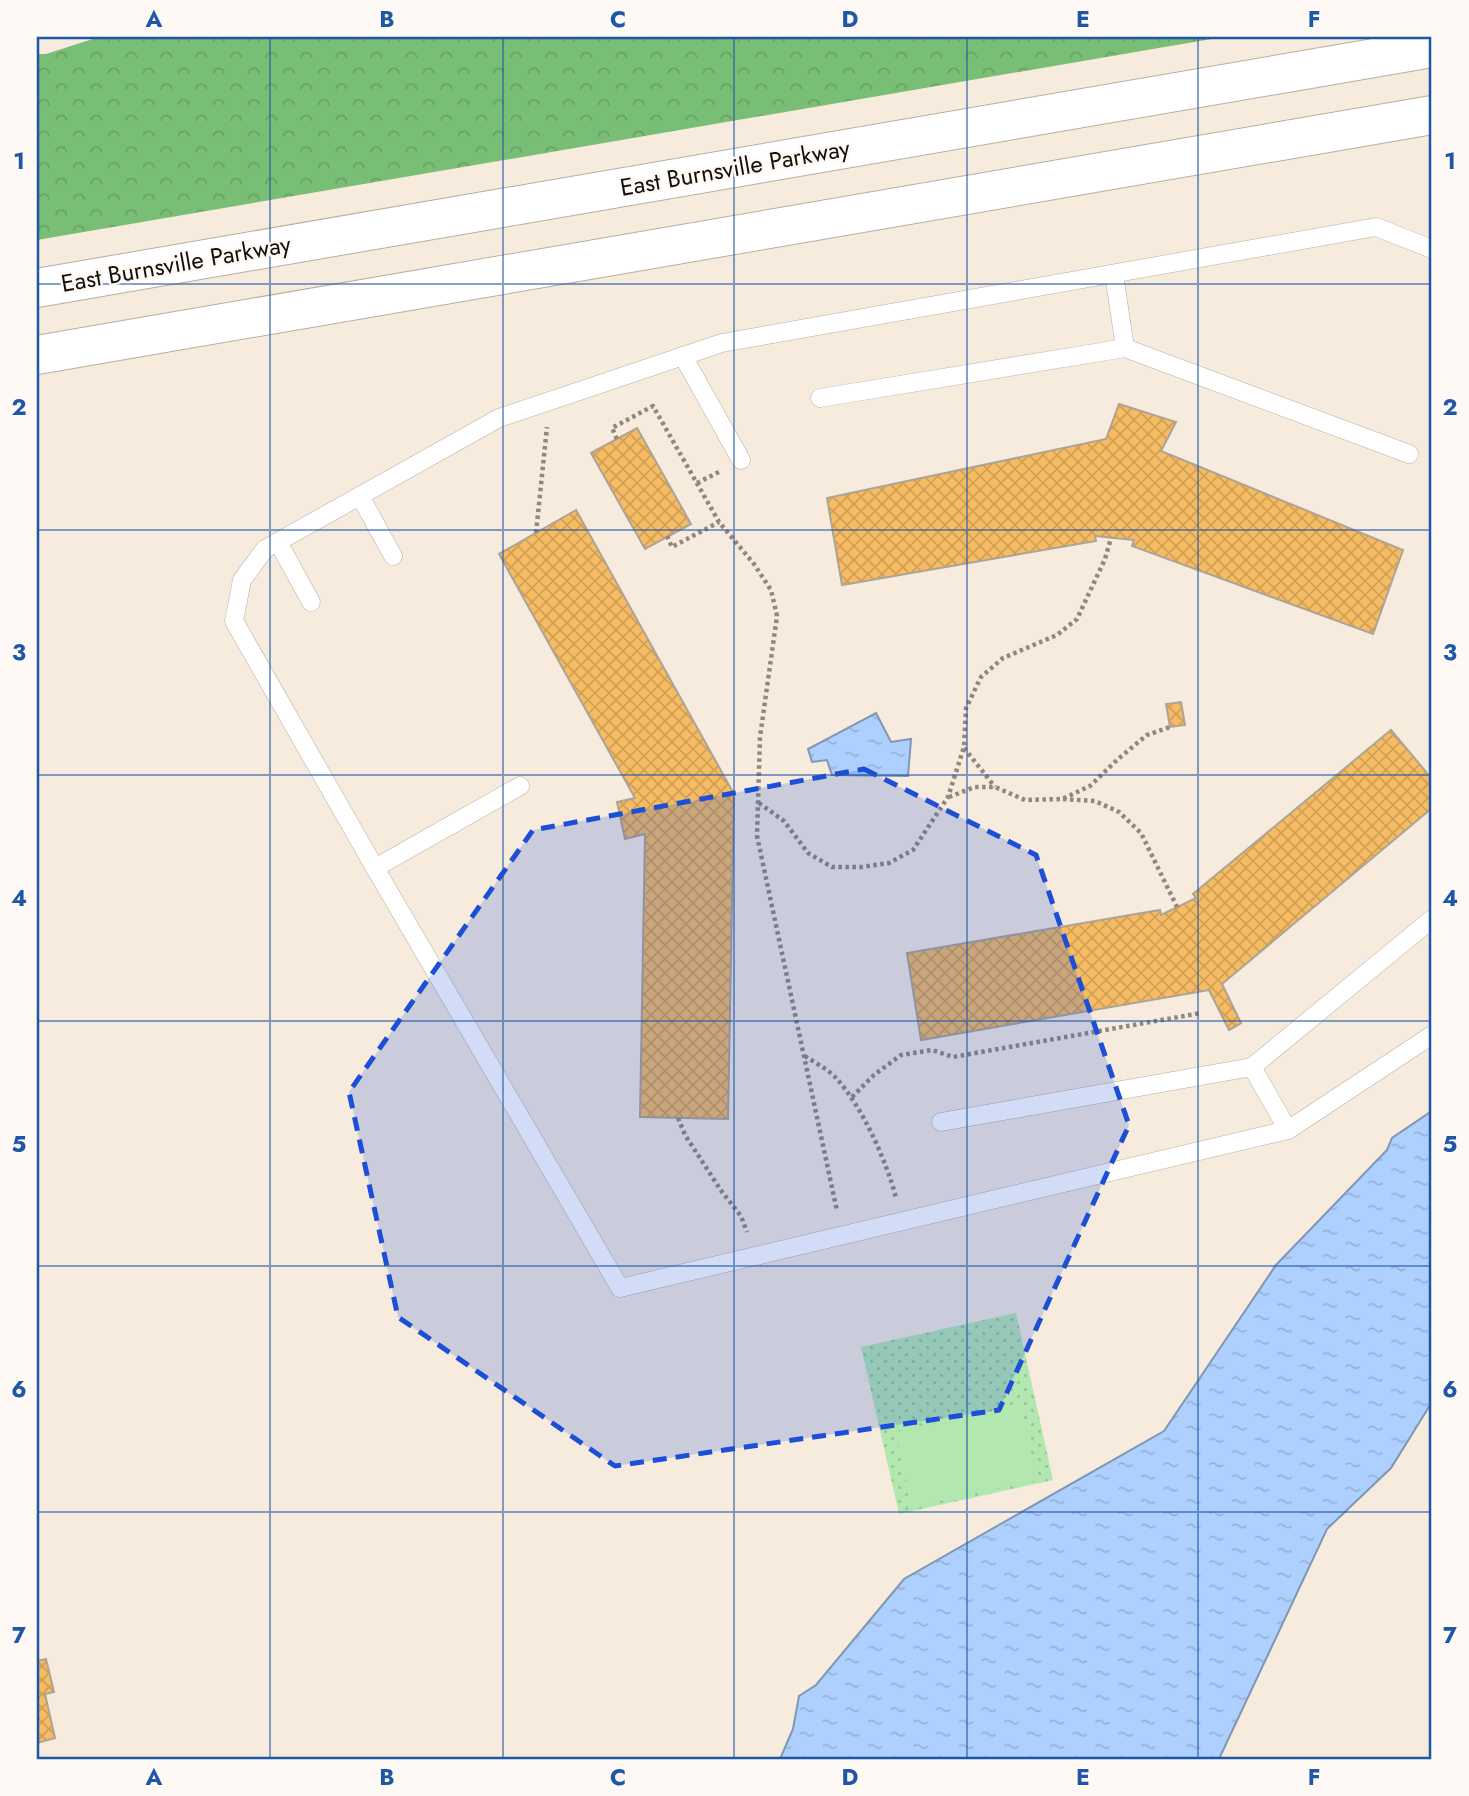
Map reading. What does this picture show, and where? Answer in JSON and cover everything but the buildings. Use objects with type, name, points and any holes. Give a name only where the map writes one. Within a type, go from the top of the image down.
[{"type":"street","name":"East Burnsville Parkway","points":[[37,288],[1432,48]]},
{"type":"street","points":[[37,355],[1432,116]]},
{"type":"lane","points":[[1432,249],[1376,228],[722,343],[499,418],[278,542],[265,550],[242,580],[234,621],[620,1288],[1288,1130],[1432,1035]]},
{"type":"lane","points":[[1114,274],[1125,348]]},
{"type":"lane","points":[[820,398],[1125,348],[1409,454]]},
{"type":"lane","points":[[682,356],[741,460]]},
{"type":"lane","points":[[360,496],[393,556]]},
{"type":"lane","points":[[278,542],[311,602]]},
{"type":"lane","points":[[375,868],[520,786]]},
{"type":"lane","points":[[941,1122],[1252,1067],[1432,919]]},
{"type":"lane","points":[[1252,1067],[1288,1130]]},
{"type":"path","points":[[536,533],[549,401]]},
{"type":"path","points":[[617,439],[612,429],[653,406],[719,522],[754,564],[771,590],[777,616],[760,737],[757,836],[841,1236]]},
{"type":"path","points":[[667,536],[672,547],[719,522]]},
{"type":"path","points":[[758,803],[784,821],[808,853],[832,867],[862,867],[889,863],[913,850],[948,797],[964,747],[966,708],[981,677],[1003,658],[1057,635],[1077,619],[1105,559],[1111,538]]},
{"type":"path","points":[[1062,799],[1090,786],[1147,735],[1170,727]]},
{"type":"path","points":[[964,747],[995,787]]},
{"type":"path","points":[[948,797],[975,787],[995,787],[1025,800],[1095,801],[1119,812],[1141,833],[1177,907]]},
{"type":"path","points":[[852,1097],[874,1075],[901,1055],[932,1050],[953,1058],[1201,1013]]},
{"type":"path","points":[[804,1056],[834,1075],[852,1097],[883,1158],[901,1222]]},
{"type":"path","points":[[678,1118],[685,1135],[741,1216],[755,1257]]},
{"type":"highlighted area","points":[[864,769],[1036,855],[1129,1125],[999,1410],[615,1466],[398,1317],[349,1092],[533,830]]},
{"type":"green space","points":[[99,37],[1223,37],[37,240],[37,54],[46,54]]},
{"type":"green space","points":[[1016,1313],[1053,1480],[899,1514],[861,1347]]},
{"type":"green space","points":[[1021,1405],[1037,1480],[912,1507],[896,1432]]},
{"type":"water","points":[[876,713],[891,742],[911,739],[908,776],[832,775],[827,760],[812,762],[808,749]]},
{"type":"water","points":[[1432,1111],[1432,1402],[1391,1468],[1327,1529],[1219,1759],[780,1759],[793,1729],[799,1696],[816,1685],[904,1579],[1164,1431],[1276,1265],[1387,1150],[1392,1138]]}]
